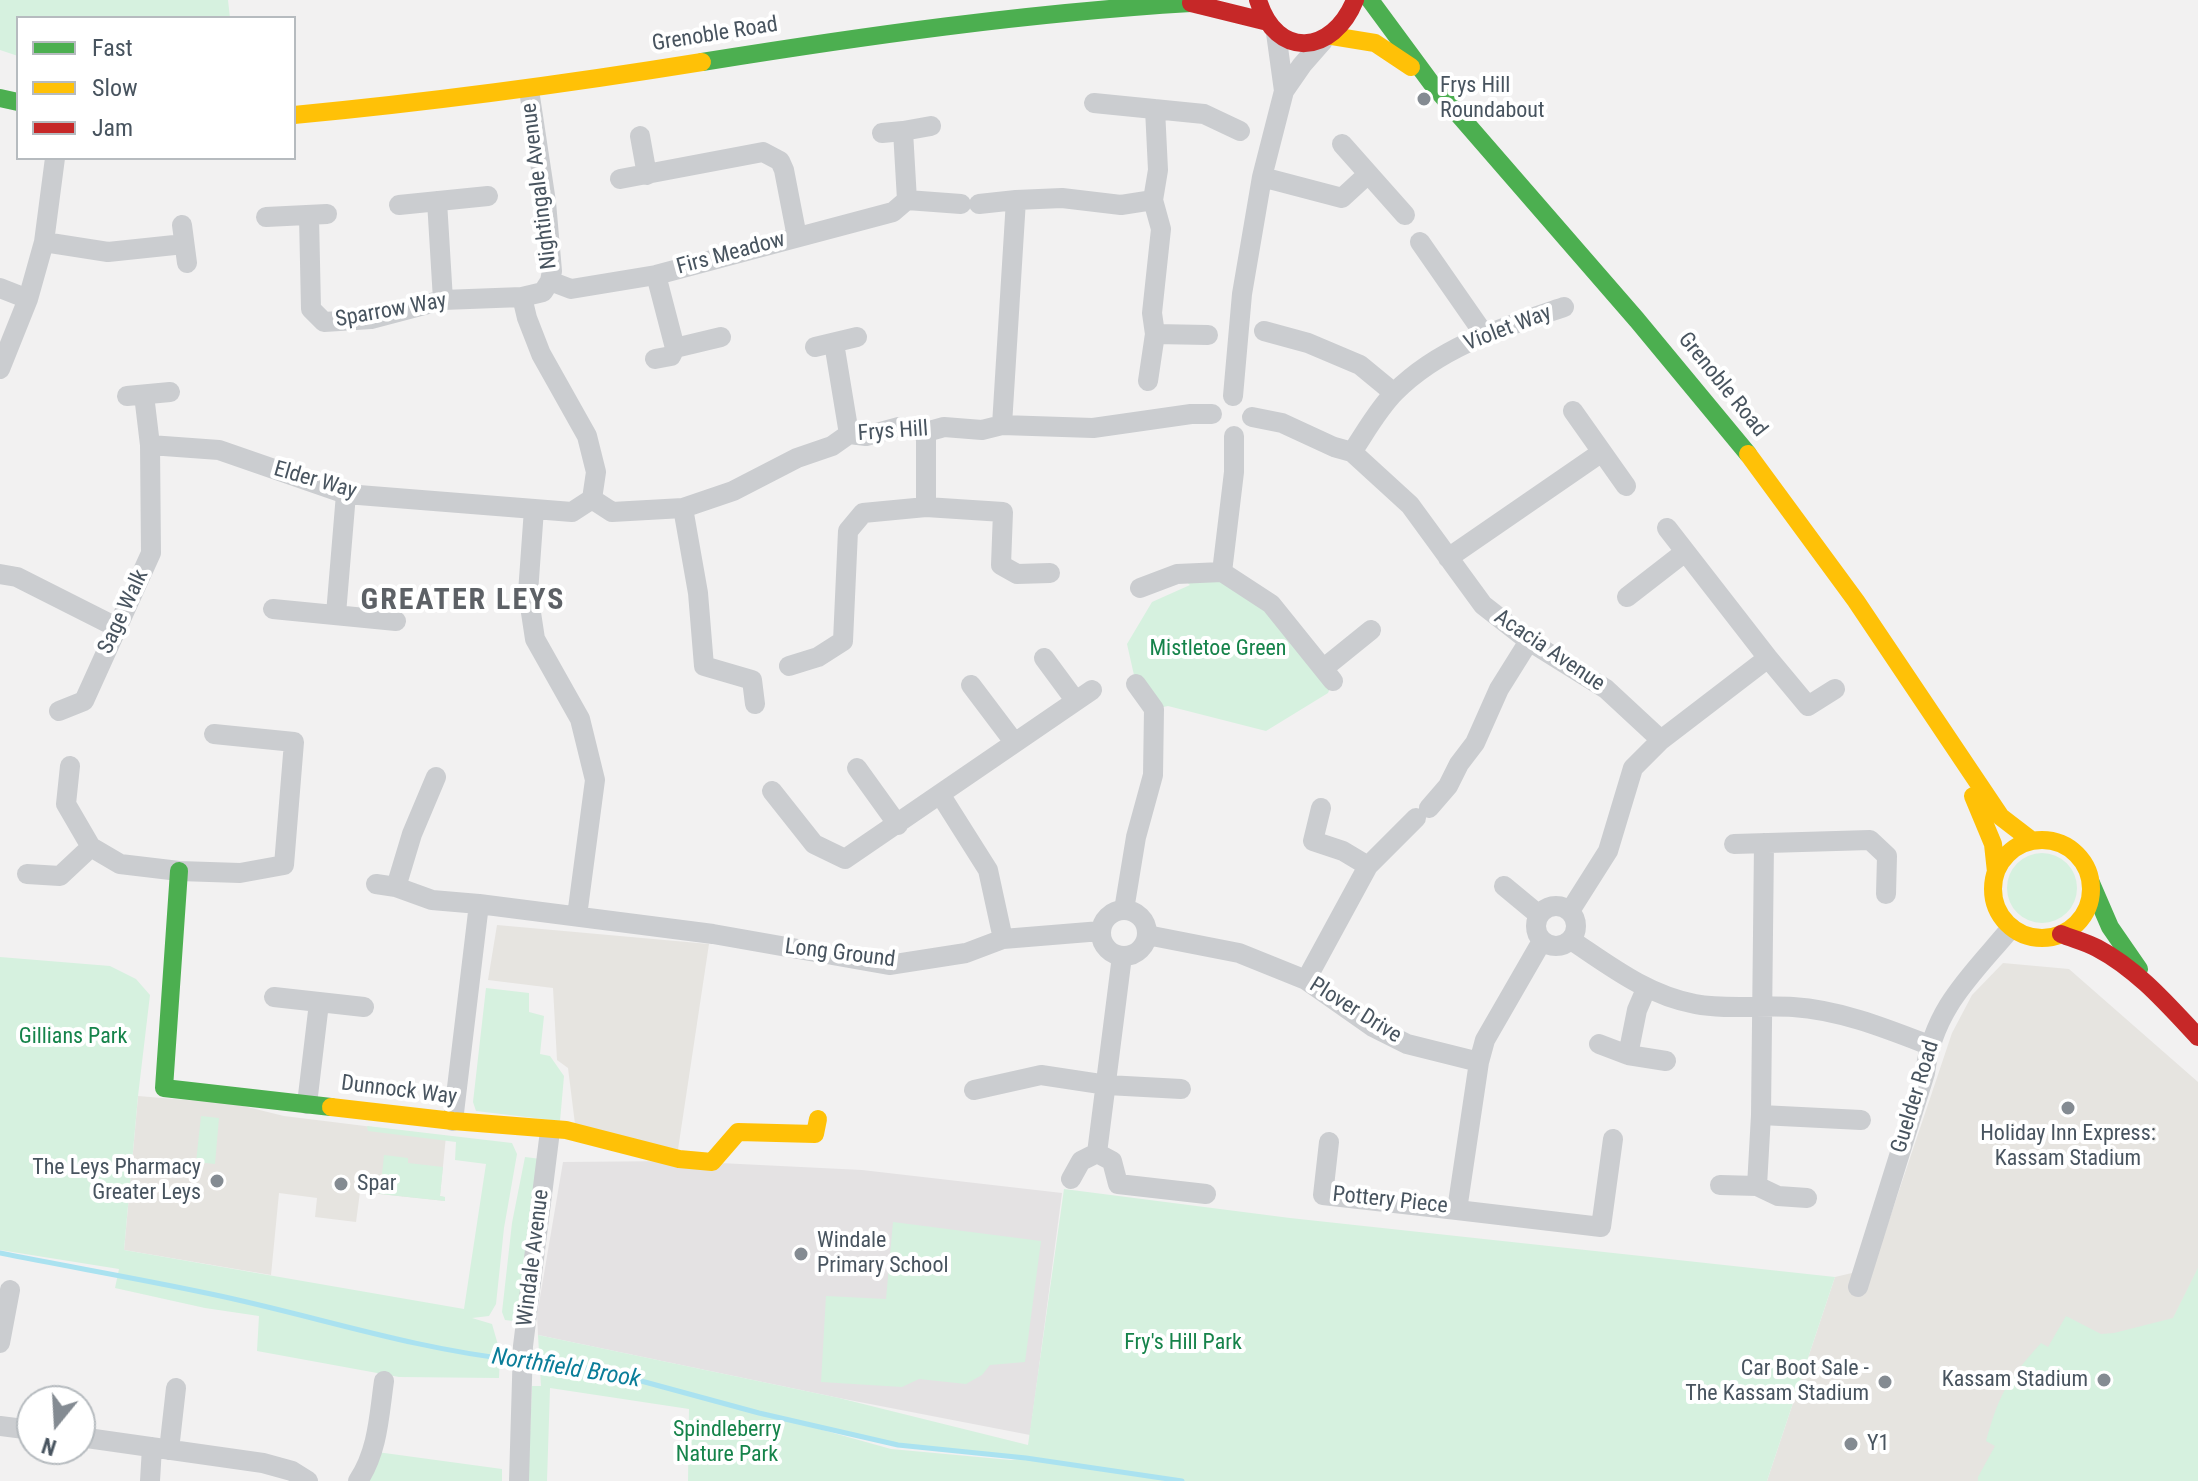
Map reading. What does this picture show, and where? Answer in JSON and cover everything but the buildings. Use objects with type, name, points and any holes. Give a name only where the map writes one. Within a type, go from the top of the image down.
[{"type":"street","points":[[1258,0],[1270,27],[1284,91]]},
{"type":"street","points":[[1233,396],[1242,294],[1262,177],[1284,91],[1302,65],[1345,25],[1355,0]]},
{"type":"street","name":"Grenoble Road","points":[[1370,0],[1432,84],[1637,320],[1765,475],[1849,590],[2001,817],[2031,840]]},
{"type":"street","name":"Grenoble Road","points":[[296,115],[368,110],[529,90],[878,33],[1047,11],[1195,2],[1270,27],[1291,42],[1358,37],[1371,40],[1395,53],[1432,84]]},
{"type":"street","name":"Nightingale Avenue","points":[[529,90],[546,202],[552,271],[543,292],[522,297],[541,354],[587,436],[596,472],[592,499]]},
{"type":"street","points":[[1094,103],[1204,114],[1240,131]]},
{"type":"street","points":[[1148,381],[1155,334],[1152,313],[1161,229],[1153,200],[1158,170],[1155,109]]},
{"type":"street","points":[[882,133],[931,126]]},
{"type":"street","points":[[903,131],[907,200],[970,204],[1062,198],[1121,205],[1153,200]]},
{"type":"street","points":[[640,136],[647,175]]},
{"type":"street","points":[[1342,144],[1405,215]]},
{"type":"street","points":[[620,179],[763,152],[780,161],[784,170],[797,237]]},
{"type":"street","points":[[0,369],[28,299],[44,242],[55,160]]},
{"type":"street","points":[[1262,177],[1342,198],[1367,175]]},
{"type":"street","points":[[399,205],[488,196]]},
{"type":"street","name":"Firs Meadow","points":[[550,281],[571,289],[656,275],[893,212],[907,200]]},
{"type":"street","points":[[1002,425],[1016,200]]},
{"type":"street","points":[[437,201],[443,300]]},
{"type":"street","name":"Sparrow Way","points":[[266,217],[318,215],[311,309],[324,322],[371,319],[443,300],[522,297]]},
{"type":"street","points":[[44,242],[108,252],[184,244]]},
{"type":"street","points":[[1420,242],[1484,334]]},
{"type":"street","points":[[655,359],[671,356],[675,348],[656,275]]},
{"type":"street","points":[[0,288],[28,299]]},
{"type":"street","name":"Violet Way","points":[[1352,452],[1394,393],[1435,361],[1484,334],[1564,307]]},
{"type":"street","points":[[1264,331],[1308,343],[1360,365],[1394,393]]},
{"type":"street","points":[[1155,334],[1208,335]]},
{"type":"street","points":[[675,348],[721,337]]},
{"type":"street","points":[[849,434],[824,345],[857,337]]},
{"type":"street","points":[[150,445],[135,395],[170,392]]},
{"type":"street","points":[[1233,396],[1246,401],[1252,417],[1247,429],[1234,436],[1218,431],[1212,414],[1217,402],[1233,396]]},
{"type":"street","points":[[1573,411],[1626,486]]},
{"type":"street","name":"Frys Hill","points":[[592,499],[612,512],[683,508],[733,491],[797,458],[832,446],[849,434],[866,436],[899,427],[926,432],[944,427],[982,430],[1002,425],[1093,428],[1191,414],[1212,414]]},
{"type":"street","name":"Acacia Avenue","points":[[1252,417],[1282,423],[1352,452],[1410,505],[1483,605],[1529,641],[1606,689],[1661,740]]},
{"type":"street","points":[[926,432],[926,507]]},
{"type":"street","points":[[1222,572],[1234,472],[1234,436]]},
{"type":"street","name":"Elder Way","points":[[150,445],[219,450],[346,494],[534,509]]},
{"type":"street","name":"Sage Walk","points":[[59,711],[84,701],[151,553],[150,445]]},
{"type":"street","points":[[1448,558],[1602,452]]},
{"type":"street","points":[[336,614],[346,494]]},
{"type":"street","points":[[436,777],[386,886],[432,900],[577,916],[595,780],[580,719],[535,639],[528,593],[534,509],[572,512],[592,499]]},
{"type":"street","points":[[789,666],[818,657],[843,641],[848,531],[863,513],[926,507],[1003,512],[1001,565],[1017,574],[1050,573]]},
{"type":"street","points":[[683,508],[698,593],[695,668],[752,680],[755,704]]},
{"type":"street","points":[[1667,528],[1808,706],[1835,689]]},
{"type":"street","points":[[1627,597],[1685,552]]},
{"type":"street","points":[[1140,588],[1177,574],[1222,572],[1271,604],[1328,674],[1371,630]]},
{"type":"street","points":[[0,574],[17,577],[116,627]]},
{"type":"street","points":[[273,609],[396,621]]},
{"type":"street","points":[[1306,980],[1368,866],[1448,786],[1475,743],[1499,689],[1529,641]]},
{"type":"street","points":[[772,791],[814,844],[848,862],[1084,695],[1044,658]]},
{"type":"street","points":[[1570,911],[1608,851],[1633,768],[1661,740],[1768,658]]},
{"type":"street","points":[[1124,910],[1136,837],[1153,775],[1154,709],[1136,684]]},
{"type":"street","points":[[971,685],[1014,742]]},
{"type":"street","points":[[70,766],[66,804],[91,847],[120,864],[179,871],[240,873],[284,865],[294,742],[214,734]]},
{"type":"street","name":"Grenoble Road","points":[[1946,737],[1993,844],[1996,872]]},
{"type":"street","points":[[857,768],[898,825]]},
{"type":"street","points":[[940,794],[988,870],[1003,939]]},
{"type":"street","points":[[1321,808],[1313,841],[1343,851],[1368,866]]},
{"type":"street","points":[[2091,883],[2088,903],[2081,918],[2061,934],[2038,938],[2020,934],[2003,920],[1995,901],[1996,872],[2013,848],[2031,840],[2047,839],[2071,848],[2084,863],[2110,927],[2124,950],[2198,1037]]},
{"type":"street","points":[[1734,844],[1870,840],[1887,856],[1886,894]]},
{"type":"street","points":[[1757,1186],[1761,1115],[1764,843]]},
{"type":"street","points":[[27,874],[60,876],[91,847]]},
{"type":"street","name":"Dunnock Way","points":[[179,871],[164,1088],[453,1121],[566,1130],[679,1159],[712,1162],[738,1132],[815,1134],[818,1119]]},
{"type":"street","points":[[1504,886],[1539,915]]},
{"type":"street","points":[[453,1121],[479,904]]},
{"type":"street","points":[[1555,906],[1570,911],[1576,925],[1571,940],[1555,946],[1542,941],[1536,930],[1539,915],[1544,909],[1555,906]]},
{"type":"street","points":[[1124,910],[1139,915],[1147,935],[1141,950],[1134,955],[1122,956],[1107,950],[1101,931],[1107,916],[1124,910]]},
{"type":"street","name":"Long Ground","points":[[577,916],[713,934],[889,965],[966,953],[1003,939],[1101,931]]},
{"type":"street","name":"Guelder Road","points":[[1858,1287],[1925,1073],[1929,1045],[1950,1000],[2011,928]]},
{"type":"street","points":[[2061,934],[2096,947],[2175,1013]]},
{"type":"street","name":"Plover Drive","points":[[1147,935],[1239,953],[1306,980],[1373,1027],[1407,1044],[1479,1062]]},
{"type":"street","points":[[1571,940],[1646,989],[1696,1005],[1796,1007],[1873,1024],[1929,1045]]},
{"type":"street","points":[[1479,1062],[1485,1040],[1542,941]]},
{"type":"street","points":[[1097,1153],[1122,956]]},
{"type":"street","points":[[1628,1055],[1637,1010],[1646,989]]},
{"type":"street","points":[[274,997],[364,1007]]},
{"type":"street","points":[[307,1104],[319,1003]]},
{"type":"street","points":[[1599,1044],[1628,1055],[1666,1061]]},
{"type":"street","name":"Pottery Piece","points":[[1329,1142],[1323,1195],[1457,1210],[1479,1062]]},
{"type":"street","points":[[974,1090],[1041,1075],[1107,1085],[1181,1089]]},
{"type":"street","points":[[1761,1115],[1861,1120]]},
{"type":"street","name":"Windale Avenue","points":[[519,1481],[523,1351],[550,1131]]},
{"type":"street","points":[[1457,1210],[1601,1227],[1613,1139]]},
{"type":"street","points":[[1071,1179],[1081,1161],[1097,1153]]},
{"type":"street","points":[[1097,1153],[1112,1161],[1118,1184],[1206,1194]]},
{"type":"street","points":[[1720,1185],[1757,1186],[1778,1196],[1807,1198]]},
{"type":"street","points":[[0,1343],[10,1290]]},
{"type":"street","points":[[358,1481],[374,1449],[384,1381]]},
{"type":"street","points":[[150,1481],[176,1388]]},
{"type":"street","points":[[96,1439],[263,1463],[292,1471],[308,1481]]},
{"type":"shaded area","points":[[497,925],[709,944],[677,1156],[575,1124],[568,1068],[557,1060],[553,988],[488,980]]},
{"type":"shaded area","points":[[2003,963],[2069,969],[2198,1082],[2198,1481],[1767,1481],[1835,1277],[1873,1268],[1952,1033],[1972,995]]},
{"type":"shaded area","points":[[138,1096],[235,1104],[284,1116],[446,1136],[440,1196],[445,1197],[445,1201],[360,1192],[356,1222],[315,1217],[317,1198],[279,1193],[271,1275],[124,1250]]},
{"type":"shaded area","name":"Windale Primary School","points":[[679,1161],[862,1170],[1062,1193],[1030,1435],[538,1335],[537,1315],[563,1162]]},
{"type":"green space","points":[[0,0],[228,0],[230,16],[16,16],[16,55],[0,50]]},
{"type":"green space","name":"Mistletoe Green","points":[[1177,574],[1242,584],[1333,681],[1328,693],[1266,731],[1168,706],[1154,709],[1136,684],[1127,644],[1152,602],[1190,585]]},
{"type":"green space","points":[[2042,853],[2061,859],[2071,869],[2077,888],[2071,907],[2061,917],[2042,923],[2023,917],[2013,907],[2007,888],[2013,869],[2023,859]]},
{"type":"green space","name":"Gillians Park","points":[[0,957],[110,966],[136,979],[150,995],[124,1250],[464,1309],[486,1164],[455,1160],[456,1142],[368,1131],[367,1126],[512,1143],[517,1154],[504,1228],[496,1304],[489,1316],[472,1318],[492,1324],[500,1352],[499,1378],[399,1377],[257,1351],[259,1316],[205,1308],[115,1288],[119,1269],[0,1250]]},
{"type":"green space","points":[[486,988],[529,993],[529,1012],[544,1016],[540,1054],[550,1056],[564,1076],[560,1121],[476,1111],[473,1102]]},
{"type":"green space","points":[[201,1116],[219,1118],[215,1164],[196,1162]]},
{"type":"green space","points":[[384,1155],[408,1158],[408,1163],[443,1167],[440,1196],[445,1197],[445,1201],[380,1194]]},
{"type":"green space","points":[[525,1157],[541,1159],[521,1322],[505,1320],[502,1312],[512,1223]]},
{"type":"green space","name":"Fry's Hill Park","points":[[1064,1189],[1290,1218],[1835,1277],[1767,1481],[688,1481],[689,1409],[550,1388],[547,1481],[528,1481],[532,1386],[541,1386],[538,1335],[839,1398],[1028,1445]],"holes":[[[794,1422],[898,1445],[1027,1458],[1011,1460],[891,1449]]]},
{"type":"green space","points":[[893,1222],[1041,1241],[1025,1362],[990,1365],[982,1375],[966,1384],[919,1379],[902,1387],[821,1382],[826,1296],[886,1299]]},
{"type":"green space","name":"Kassam Stadium","points":[[2198,1268],[2198,1481],[1978,1481],[1995,1446],[1986,1441],[2006,1388],[2041,1343],[2048,1347],[2066,1316],[2101,1334],[2173,1318]]},
{"type":"green space","points":[[377,1452],[502,1469],[502,1481],[365,1481]]},
{"type":"waterway","name":"Northfield Brook","points":[[0,1253],[249,1302],[400,1340],[516,1360]]},
{"type":"waterway","name":"Northfield Brook","points":[[526,1361],[597,1369],[759,1413],[898,1445],[1026,1458],[1182,1481]]},
{"type":"traffic: fast","points":[[702,62],[945,26],[1200,0]]},
{"type":"traffic: fast","points":[[1370,0],[1432,84],[1637,320],[1748,454]]},
{"type":"traffic: fast","points":[[0,98],[16,102]]},
{"type":"traffic: fast","points":[[179,871],[164,1088],[331,1107]]},
{"type":"traffic: fast","points":[[2091,883],[2110,927],[2139,969]]},
{"type":"traffic: slow","points":[[1332,36],[1375,43],[1411,67]]},
{"type":"traffic: slow","points":[[296,115],[498,92],[702,62]]},
{"type":"traffic: slow","points":[[1748,454],[1856,601],[2001,817],[2031,840]]},
{"type":"traffic: slow","points":[[1973,796],[1993,844],[1996,872]]},
{"type":"traffic: slow","points":[[2042,840],[2061,844],[2077,854],[2087,870],[2091,889],[2087,908],[2077,924],[2061,934],[2042,938],[2023,934],[2007,924],[1997,908],[1993,889],[1997,870],[2007,854],[2023,844],[2042,840]]},
{"type":"traffic: slow","points":[[331,1107],[566,1130],[679,1159],[712,1162],[738,1132],[815,1134],[818,1119]]},
{"type":"traffic: jam","points":[[1258,0],[1266,19],[1278,33],[1291,41],[1305,43],[1333,32],[1355,0]]},
{"type":"traffic: jam","points":[[1191,3],[1264,21]]},
{"type":"traffic: jam","points":[[2061,934],[2093,946],[2125,966],[2198,1037]]},
{"type":"place","name":"Frys Hill Roundabout","points":[[1424,99]]},
{"type":"place","name":"Holiday Inn Express: Kassam Stadium","points":[[2068,1108]]},
{"type":"place","name":"The Leys Pharmacy Greater Leys","points":[[217,1181]]},
{"type":"place","name":"Spar","points":[[341,1184]]},
{"type":"place","name":"Windale Primary School","points":[[801,1254]]},
{"type":"place","name":"Kassam Stadium","points":[[2104,1380]]},
{"type":"place","name":"Car Boot Sale - The Kassam Stadium","points":[[1885,1382]]},
{"type":"place","name":"Y1","points":[[1851,1444]]},
{"type":"district","name":"GREATER LEYS","points":[[463,601]]},
{"type":"park label","name":"Spindleberry Nature Park","points":[[727,1442]]}]
